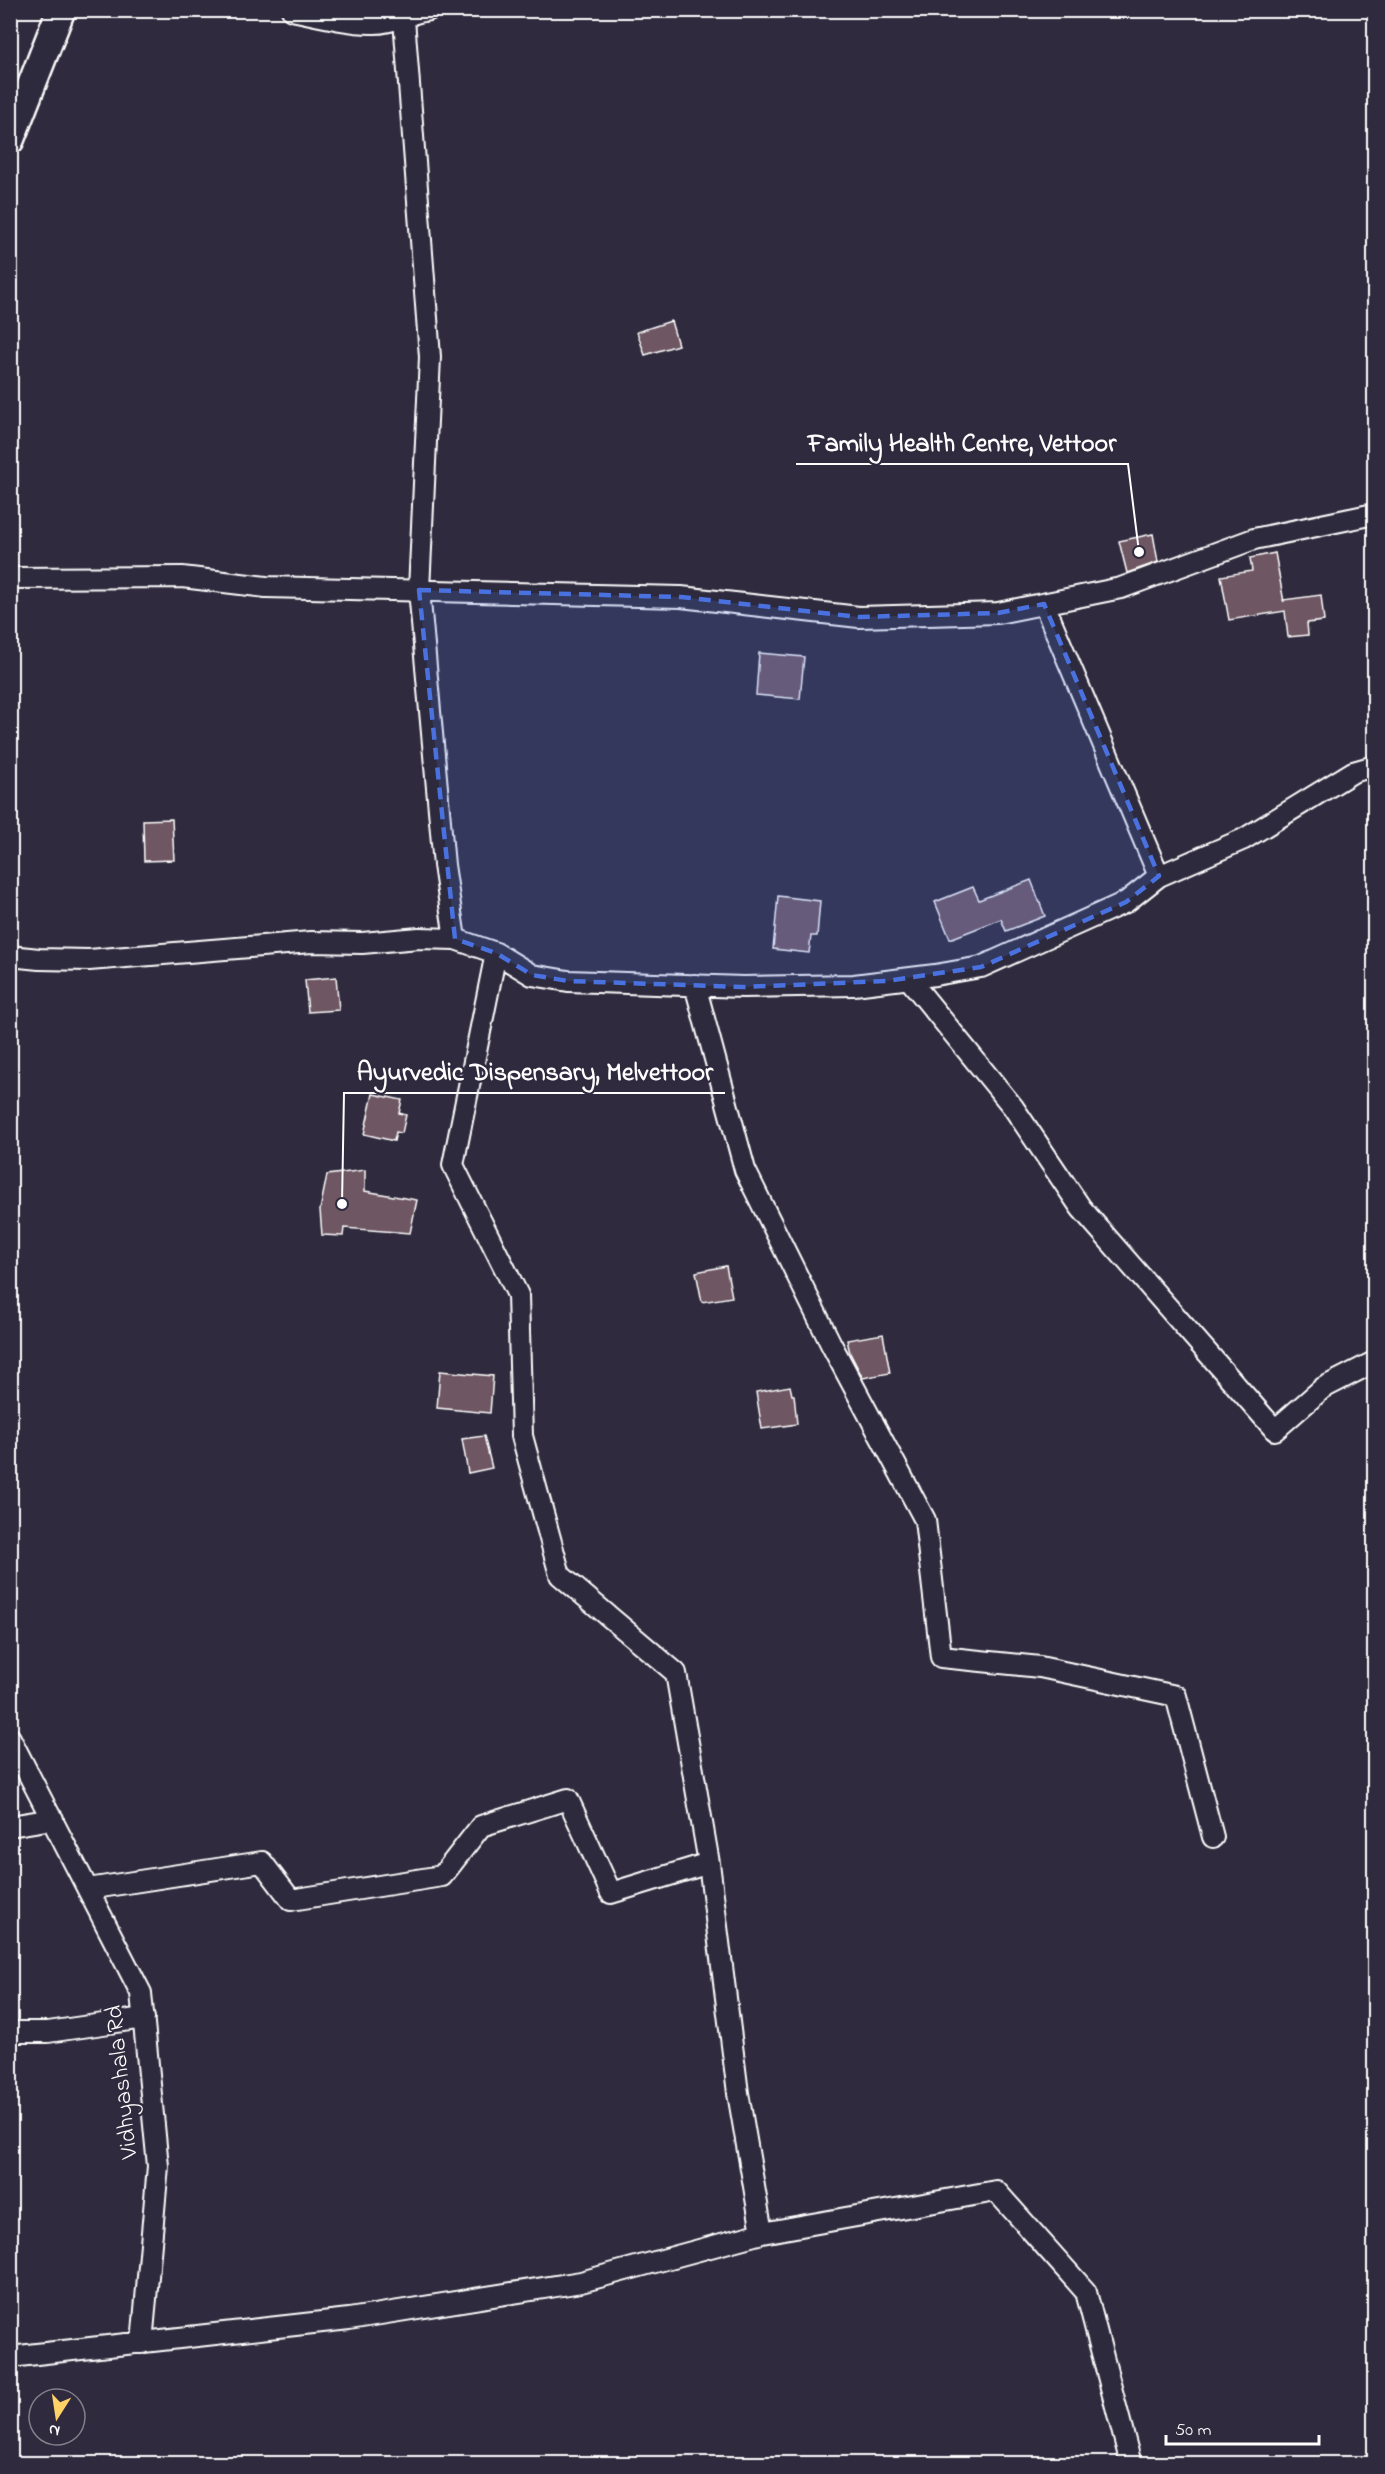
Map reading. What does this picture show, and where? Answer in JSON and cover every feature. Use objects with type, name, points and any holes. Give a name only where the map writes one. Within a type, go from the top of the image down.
[{"type":"main road","points":[[10,140],[61,10]]},
{"type":"street","points":[[292,10],[375,23],[405,19],[416,12],[429,10]]},
{"type":"street","points":[[405,19],[430,357],[419,590],[444,865],[455,939]]},
{"type":"street","points":[[10,578],[182,577],[266,586],[681,597],[859,617],[998,613],[1121,588],[1254,539],[1374,514]]},
{"type":"street","points":[[1044,604],[1159,876]]},
{"type":"street","points":[[10,956],[39,960],[89,960],[311,942],[362,943],[419,938],[455,939],[496,953],[532,975],[568,981],[812,986],[909,979],[981,967],[1126,902],[1159,876],[1244,839],[1311,800],[1353,772],[1374,766]]},
{"type":"street","points":[[496,953],[453,1165],[518,1295],[522,1436],[560,1575],[676,1673],[709,1863],[738,2093],[762,2233]]},
{"type":"street","points":[[909,979],[1013,1107],[1081,1208],[1275,1430],[1323,1388],[1374,1362]]},
{"type":"street","points":[[695,985],[745,1170],[831,1344],[926,1520],[941,1657],[1040,1667],[1176,1696],[1214,1837]]},
{"type":"street","name":"Vidhyashala Rd","points":[[10,1738],[141,1993],[158,2166],[142,2343]]},
{"type":"street","points":[[88,1889],[262,1862],[291,1900],[442,1876],[482,1826],[568,1799],[611,1893],[709,1863]]},
{"type":"street","points":[[10,1826],[53,1819]]},
{"type":"street","points":[[10,2032],[48,2032],[144,2018]]},
{"type":"street","points":[[10,2357],[349,2319],[581,2282],[762,2233],[996,2191],[1086,2292],[1131,2463]]},
{"type":"highlighted area","points":[[419,590],[681,597],[859,617],[998,613],[1044,604],[1159,876],[1126,902],[981,967],[886,981],[743,987],[568,981],[532,975],[496,953],[455,939]]},
{"type":"building","points":[[671,321],[678,345],[645,355],[637,332]]},
{"type":"building","points":[[1153,534],[1158,562],[1127,573],[1119,541]]},
{"type":"building","points":[[1275,553],[1284,600],[1321,595],[1324,621],[1307,623],[1308,635],[1288,637],[1285,611],[1229,620],[1221,576],[1252,571],[1250,558]]},
{"type":"building","points":[[759,653],[804,657],[800,699],[756,695]]},
{"type":"building","points":[[172,819],[174,860],[144,861],[143,820]]},
{"type":"building","points":[[1031,880],[1045,916],[1006,931],[1001,919],[950,939],[935,902],[973,887],[979,900]]},
{"type":"building","points":[[778,896],[820,901],[817,936],[811,936],[809,953],[773,949]]},
{"type":"building","points":[[336,977],[339,1010],[308,1012],[305,980]]},
{"type":"building","points":[[373,1094],[402,1100],[399,1113],[406,1115],[402,1133],[396,1132],[394,1141],[364,1134]]},
{"type":"building","points":[[365,1170],[365,1191],[417,1200],[410,1233],[344,1228],[343,1236],[322,1235],[320,1210],[327,1175]]},
{"type":"building","points":[[726,1266],[732,1297],[702,1302],[696,1272]]},
{"type":"building","points":[[883,1334],[890,1373],[863,1378],[850,1353],[847,1340]]},
{"type":"building","points":[[440,1371],[493,1376],[490,1413],[437,1408]]},
{"type":"building","points":[[790,1386],[792,1395],[794,1395],[797,1424],[762,1429],[756,1392]]},
{"type":"building","points":[[484,1436],[492,1468],[468,1473],[462,1439]]},
{"type":"place","name":"Family Health Centre, Vettoor","points":[[1139,552]]},
{"type":"place","name":"Ayurvedic Dispensary, Melvettoor","points":[[342,1204]]}]
